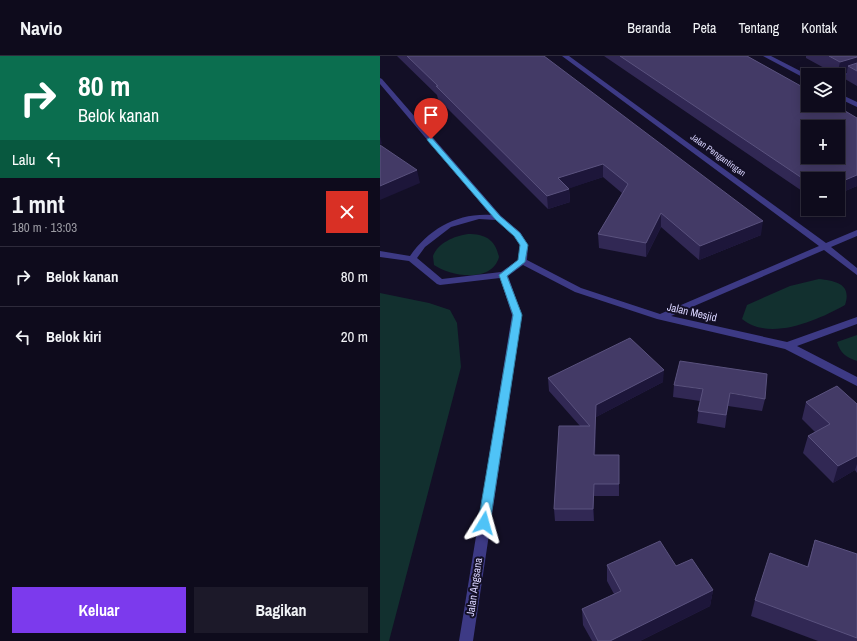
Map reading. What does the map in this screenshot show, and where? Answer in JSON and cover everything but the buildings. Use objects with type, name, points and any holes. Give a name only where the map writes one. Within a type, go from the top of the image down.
[{"type":"street","name":"Jalan Pengantingan","points":[[565,56],[824,246],[857,272]]},
{"type":"street","points":[[766,56],[801,74]]},
{"type":"street","points":[[845,76],[857,72]]},
{"type":"street","points":[[380,80],[498,218],[517,234],[524,245],[522,261],[503,275],[440,282],[412,259],[380,254]]},
{"type":"street","points":[[845,99],[857,105]]},
{"type":"street","points":[[412,259],[422,245],[448,225],[479,217],[498,218]]},
{"type":"street","points":[[660,317],[857,233]]},
{"type":"street","name":"Jalan Mesjid","points":[[522,261],[578,290],[660,317],[788,346],[857,382]]},
{"type":"street","name":"Jalan Angsana","points":[[466,641],[517,315],[503,275]]},
{"type":"street","points":[[788,346],[857,320]]},
{"type":"green space","points":[[468,234],[479,235],[492,242],[499,257],[495,265],[488,271],[480,274],[460,275],[441,269],[434,265],[433,256],[439,247],[452,238]]},
{"type":"green space","points":[[819,279],[837,283],[844,288],[847,298],[845,305],[808,322],[780,329],[766,329],[753,326],[742,319],[747,305],[790,286]]},
{"type":"green space","points":[[380,293],[429,303],[450,310],[457,323],[461,367],[389,641],[380,641]]},
{"type":"green space","points":[[857,335],[857,361],[844,354],[837,342]]},
{"type":"route","points":[[431,139],[498,218],[517,234],[524,245],[522,261],[503,275],[517,315],[484,523]]}]
